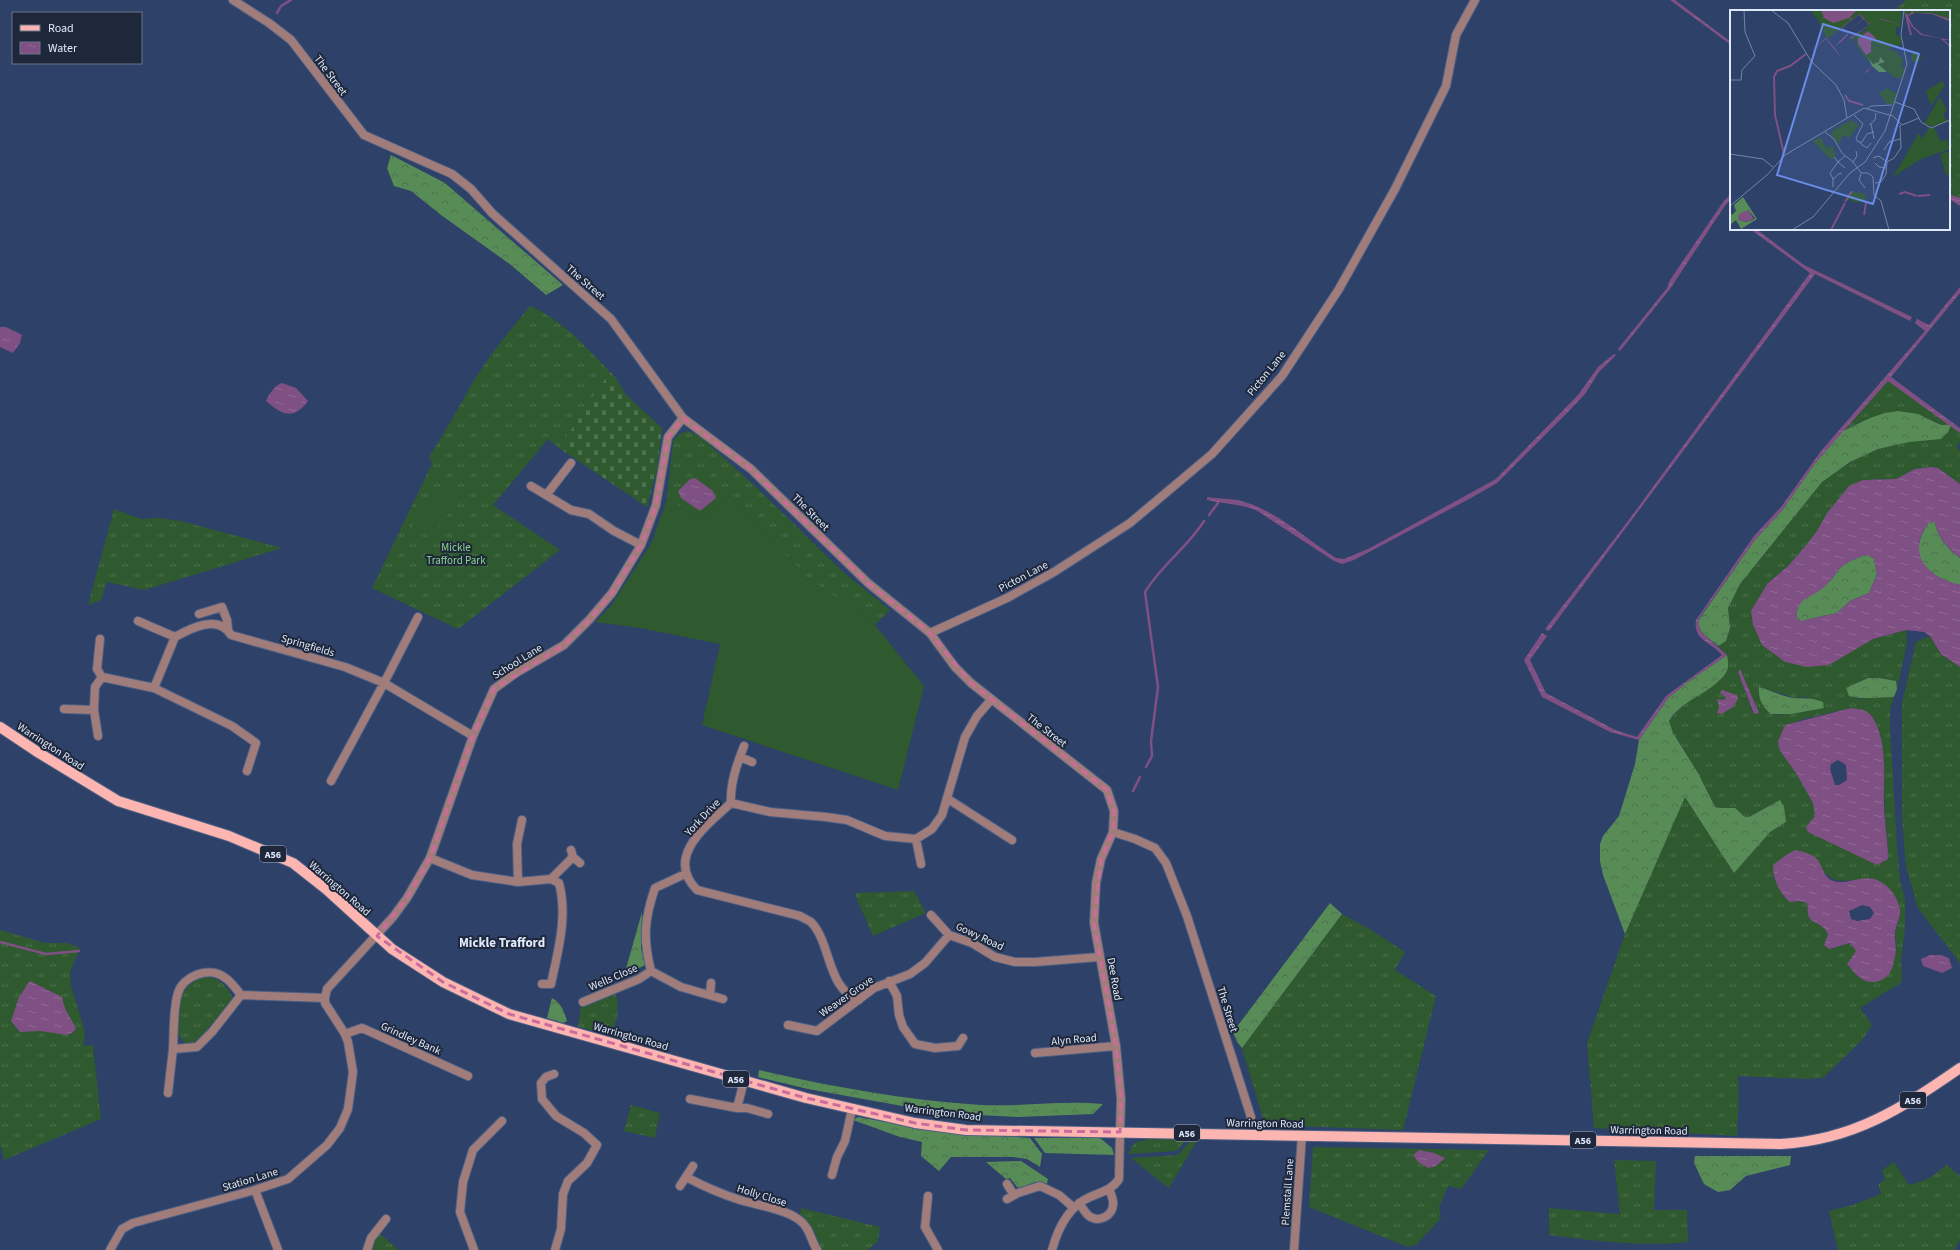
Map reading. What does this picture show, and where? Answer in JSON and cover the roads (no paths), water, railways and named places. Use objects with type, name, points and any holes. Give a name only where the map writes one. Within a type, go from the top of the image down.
[{"type":"main road","name":"Warrington Road","points":[[0,727],[39,753],[118,801],[229,836],[293,863],[326,889],[392,949],[444,982],[509,1014],[744,1081],[852,1109],[915,1123],[966,1130],[1799,1143],[1831,1137],[1885,1116],[1960,1068]]},
{"type":"street","name":"The Street","points":[[233,0],[269,23],[291,40],[364,135],[452,174],[471,189],[492,213],[611,319],[683,418],[751,469],[868,583],[930,633],[955,667],[991,700],[1107,790],[1114,811],[1113,832],[1135,839],[1155,848],[1166,863],[1187,916],[1251,1117]]},
{"type":"street","name":"Picton Lane","points":[[930,633],[1007,598],[1054,572],[1130,523],[1212,454],[1282,376],[1339,289],[1395,189],[1446,86],[1456,35],[1475,0]]},
{"type":"street","name":"School Lane","points":[[377,936],[407,898],[430,858],[473,736],[494,689],[516,672],[533,664],[564,645],[589,620],[612,593],[641,545],[656,505],[668,437],[683,418]]},
{"type":"street","points":[[546,494],[571,463]]},
{"type":"street","points":[[531,486],[571,510],[589,514],[614,531],[641,545]]},
{"type":"street","points":[[199,614],[222,607],[227,620],[228,629]]},
{"type":"street","points":[[331,781],[346,749],[384,683],[418,617]]},
{"type":"street","points":[[138,621],[175,637],[154,688]]},
{"type":"street","name":"Springfields","points":[[175,637],[199,625],[212,624],[228,629],[231,634],[345,667],[384,683],[473,736]]},
{"type":"street","points":[[100,639],[97,669],[102,677],[154,688],[232,726],[256,743],[247,771]]},
{"type":"street","points":[[98,736],[94,710],[95,687],[102,677]]},
{"type":"street","points":[[921,864],[916,839],[932,829],[942,814],[948,799],[965,737],[977,716],[991,700]]},
{"type":"street","points":[[64,710],[94,710]]},
{"type":"street","points":[[731,803],[731,794],[744,746]]},
{"type":"street","points":[[740,757],[752,762]]},
{"type":"street","points":[[948,799],[1012,840]]},
{"type":"street","name":"York Drive","points":[[685,874],[684,863],[687,850],[708,823],[731,803],[770,812],[847,820],[886,836],[916,839]]},
{"type":"street","points":[[518,882],[517,844],[522,820]]},
{"type":"street","name":"Dee Road","points":[[1109,1189],[1115,1185],[1119,1179],[1121,1099],[1116,1046],[1094,923],[1096,883],[1101,859],[1113,832]]},
{"type":"street","points":[[551,879],[572,854],[580,863]]},
{"type":"street","points":[[430,858],[472,875],[518,882],[551,879],[559,883],[562,893],[561,936],[551,984],[542,984]]},
{"type":"street","points":[[685,874],[690,883],[697,890],[800,916],[810,922],[818,933],[839,983],[846,993],[860,1000]]},
{"type":"street","name":"Wells Close","points":[[685,874],[655,888],[644,931],[646,951],[651,972],[681,988],[723,999]]},
{"type":"street","name":"Gowy Road","points":[[931,915],[949,935],[972,943],[995,956],[1015,962],[1035,962],[1099,956]]},
{"type":"street","name":"Weaver Grove","points":[[788,1025],[817,1031],[874,988],[910,974],[925,963],[949,935]]},
{"type":"street","points":[[168,1093],[177,994],[181,984],[193,976],[211,972],[224,976],[241,995],[324,998],[327,989],[377,936]]},
{"type":"street","name":"Wells Close","points":[[583,1002],[639,979],[651,972]]},
{"type":"street","points":[[889,981],[897,996],[899,1015],[903,1027],[915,1044],[935,1048],[958,1046],[963,1038]]},
{"type":"street","points":[[710,995],[711,983]]},
{"type":"street","points":[[173,1049],[197,1047],[212,1032],[241,995]]},
{"type":"street","name":"Station Lane","points":[[110,1250],[122,1229],[133,1223],[255,1190],[288,1178],[327,1145],[340,1128],[348,1109],[353,1072],[348,1042],[345,1034],[328,1011],[324,998]]},
{"type":"street","name":"Grindley Bank","points":[[345,1034],[362,1028],[468,1076]]},
{"type":"street","name":"Alyn Road","points":[[1035,1053],[1116,1046]]},
{"type":"street","points":[[554,1074],[546,1077],[541,1083],[542,1099],[556,1116],[584,1133],[597,1145],[587,1163],[568,1181],[563,1194],[561,1229],[555,1250]]},
{"type":"street","points":[[737,1108],[744,1081]]},
{"type":"street","points":[[690,1099],[737,1108],[747,1108],[768,1114]]},
{"type":"street","points":[[832,1175],[837,1158],[845,1141],[852,1109]]},
{"type":"street","points":[[474,1250],[460,1212],[463,1182],[473,1150],[502,1121]]},
{"type":"street","name":"Plemstall Lane","points":[[1294,1250],[1302,1135]]},
{"type":"street","points":[[680,1186],[693,1166]]},
{"type":"street","name":"Holly Close","points":[[686,1177],[725,1195],[790,1215],[798,1219],[808,1229],[817,1250]]},
{"type":"street","points":[[1007,1184],[1010,1197],[1040,1186],[1076,1205],[1095,1219],[1108,1216],[1112,1210],[1114,1203],[1109,1189],[1076,1205],[1056,1236],[1052,1250]]},
{"type":"street","points":[[255,1190],[278,1250]]},
{"type":"street","points":[[928,1196],[925,1227],[938,1250]]},
{"type":"street","points":[[367,1250],[371,1238],[386,1219]]},
{"type":"water","points":[[1670,0],[1675,0],[1730,41],[1730,44]]},
{"type":"water","points":[[1950,194],[1960,198],[1960,206],[1950,200]]},
{"type":"water","points":[[1730,195],[1730,200],[1670,289],[1620,351],[1618,349],[1667,288],[1670,280],[1723,202]]},
{"type":"water","points":[[1751,230],[1757,230],[1804,265],[1912,317],[1910,321],[1815,274],[1549,631],[1545,629],[1628,521],[1810,273]]},
{"type":"water","points":[[1960,287],[1960,293],[1891,377],[1960,428],[1960,433],[1888,381],[1816,462],[1783,509],[1754,541],[1700,617],[1698,624],[1702,633],[1727,655],[1689,681],[1668,698],[1639,740],[1610,732],[1542,697],[1524,660],[1542,633],[1547,636],[1530,660],[1546,693],[1615,730],[1637,737],[1666,696],[1722,655],[1703,640],[1697,632],[1696,620],[1754,536],[1781,507],[1821,451],[1925,331],[1915,323],[1917,319],[1929,325]]},
{"type":"water","points":[[0,327],[6,327],[22,335],[20,343],[13,353],[0,347]]},
{"type":"water","points":[[1614,354],[1616,355],[1599,372],[1585,394],[1497,483],[1354,560],[1342,564],[1334,561],[1256,510],[1244,506],[1207,500],[1207,497],[1233,499],[1254,505],[1279,518],[1336,558],[1344,559],[1370,548],[1496,479],[1578,395],[1598,367]]},
{"type":"water","points":[[282,383],[296,388],[308,401],[298,411],[288,414],[283,413],[266,401],[272,390]]},
{"type":"water","points":[[1930,467],[1938,468],[1960,484],[1960,558],[1944,542],[1938,533],[1935,522],[1928,523],[1923,531],[1919,547],[1922,562],[1932,573],[1960,585],[1960,667],[1941,654],[1930,636],[1924,632],[1906,630],[1873,639],[1829,665],[1807,667],[1785,662],[1762,645],[1753,625],[1751,611],[1767,584],[1788,566],[1803,549],[1817,531],[1827,513],[1849,486],[1863,480],[1896,479],[1915,469]],"holes":[[[1868,555],[1874,559],[1877,575],[1869,593],[1850,601],[1837,613],[1801,621],[1797,619],[1797,612],[1801,603],[1823,588],[1840,568],[1853,560]]]},
{"type":"water","points":[[695,478],[713,491],[716,498],[700,511],[681,498],[678,491],[690,479]]},
{"type":"water","points":[[1740,669],[1759,713],[1754,714],[1738,672]]},
{"type":"water","points":[[1722,690],[1737,695],[1738,699],[1733,707],[1722,714],[1717,713],[1719,707],[1717,699],[1724,700],[1726,697],[1720,693]]},
{"type":"water","points":[[1851,708],[1870,714],[1878,730],[1883,751],[1884,807],[1888,859],[1877,865],[1808,832],[1806,827],[1815,816],[1813,803],[1796,773],[1780,751],[1778,741],[1785,725]],"holes":[[[1838,760],[1846,765],[1847,780],[1839,785],[1835,785],[1830,769],[1831,764]]]},
{"type":"water","points":[[1795,850],[1812,856],[1817,859],[1827,877],[1833,881],[1845,882],[1869,878],[1881,882],[1890,890],[1897,901],[1900,912],[1895,932],[1896,951],[1893,966],[1886,977],[1879,981],[1871,982],[1863,980],[1858,976],[1847,964],[1856,951],[1850,943],[1829,949],[1824,945],[1828,934],[1820,925],[1810,919],[1807,903],[1800,901],[1790,902],[1777,885],[1773,865]],"holes":[[[1862,905],[1870,907],[1874,913],[1870,919],[1857,921],[1851,919],[1849,911]]]},
{"type":"water","points":[[1930,955],[1941,955],[1949,958],[1952,968],[1942,973],[1923,966],[1921,959]]},
{"type":"water","points":[[30,981],[62,997],[66,1010],[76,1029],[72,1033],[67,1035],[40,1031],[20,1032],[11,1021],[19,997]]},
{"type":"water","points":[[1419,1150],[1434,1153],[1445,1158],[1436,1166],[1428,1168],[1418,1162],[1413,1155]]},
{"type":"waterway","points":[[277,13],[281,6],[291,0]]},
{"type":"waterway","points":[[1209,515],[1218,503]]},
{"type":"waterway","points":[[1146,767],[1152,756],[1151,741],[1158,687],[1145,592],[1151,582],[1198,530],[1204,521]]},
{"type":"waterway","points":[[1133,791],[1140,777]]},
{"type":"waterway","points":[[0,942],[46,954],[79,951]]},
{"type":"district","name":"Mickle Trafford","points":[[502,942]]},
{"type":"park label","name":"Mickle Trafford Park","points":[[456,553]]}]
